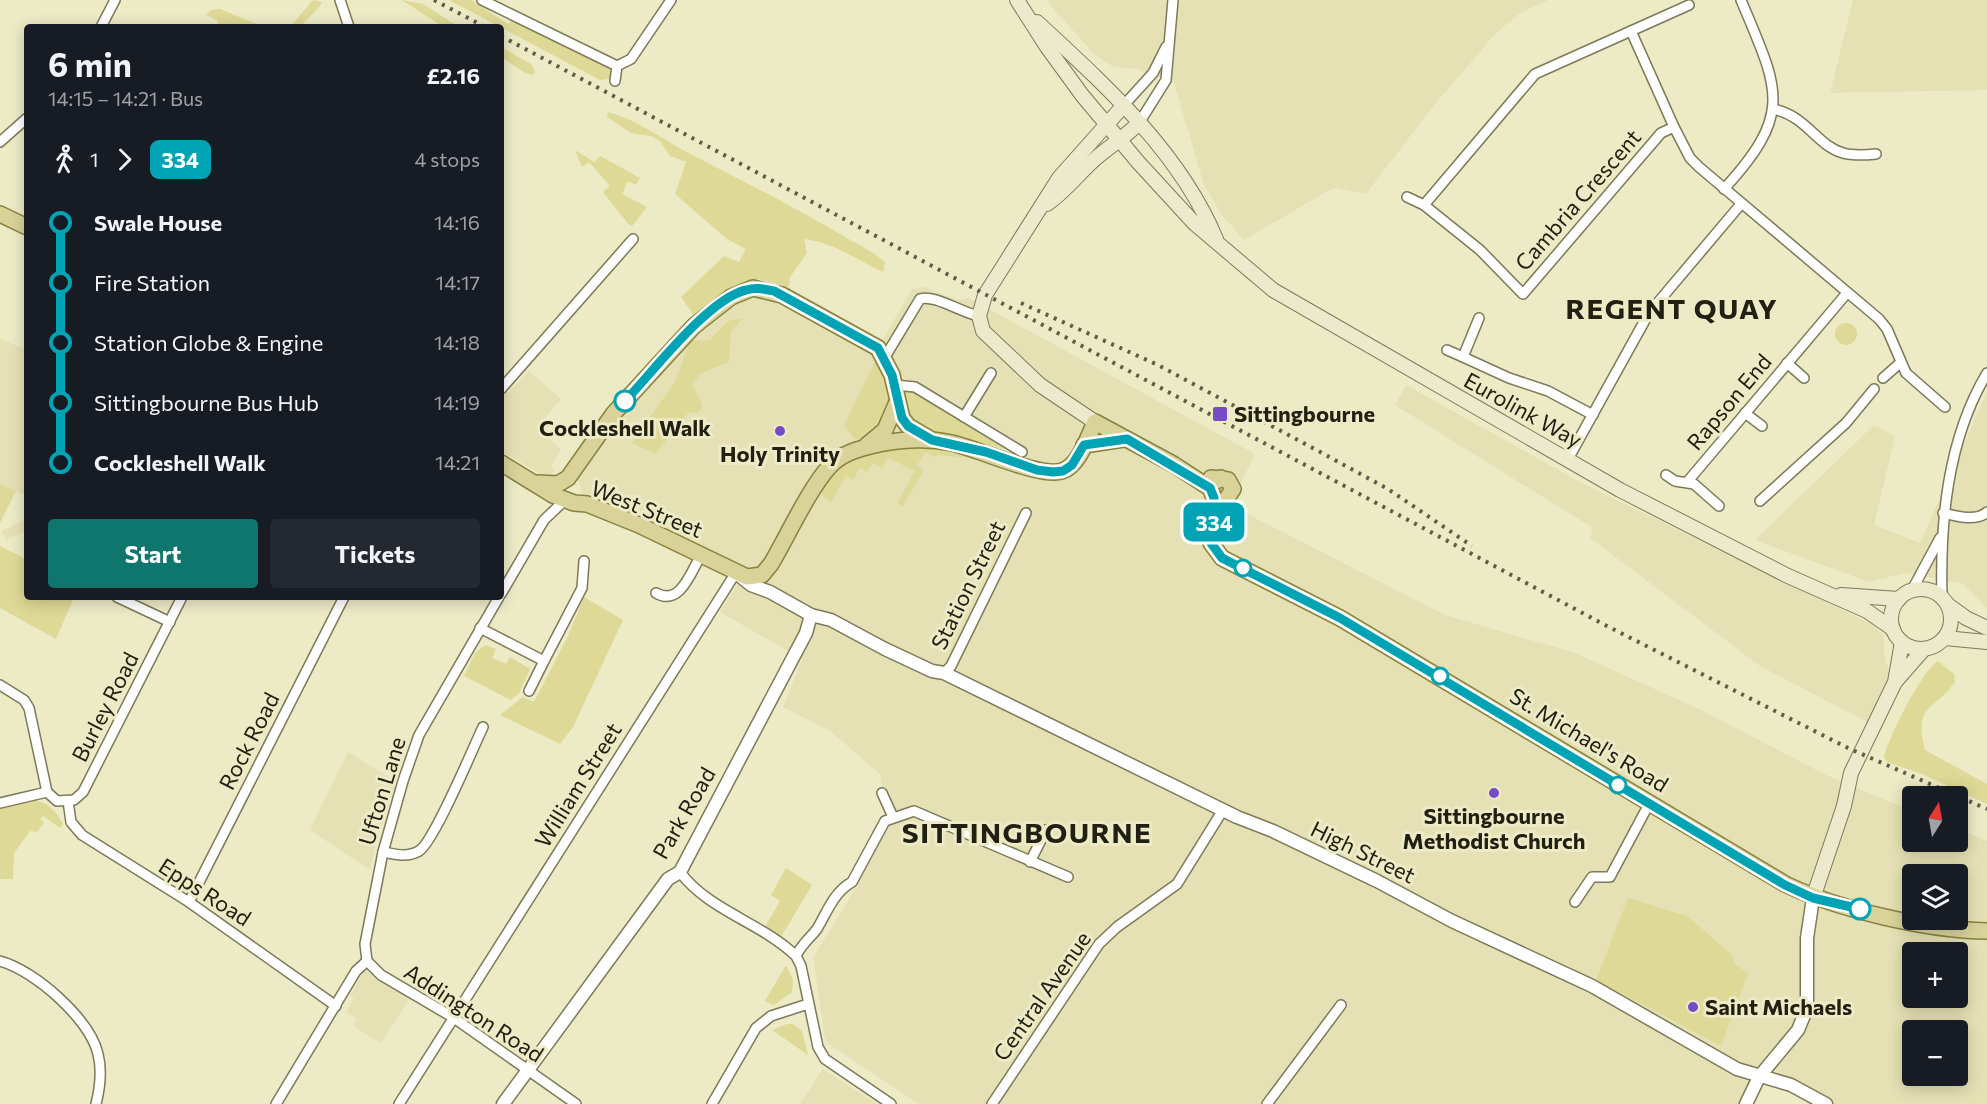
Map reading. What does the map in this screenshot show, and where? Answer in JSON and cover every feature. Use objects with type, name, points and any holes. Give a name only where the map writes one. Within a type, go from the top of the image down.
[{"type":"main road","name":"Eurolink Way","points":[[1021,5],[1124,105],[1139,123],[1189,186],[1217,241]]},
{"type":"main road","name":"Eurolink Way","points":[[1021,5],[1047,47],[1107,124],[1173,201],[1242,265],[1282,296],[1629,495],[1867,611],[1893,629]]},
{"type":"main road","points":[[738,575],[752,577],[765,573],[830,465],[851,451],[863,447],[897,441],[932,440],[980,450],[1037,470],[1063,471],[1072,465],[1095,422],[1040,385],[1012,361],[983,331],[979,316],[985,296],[1059,178],[1124,105]]},
{"type":"main road","points":[[1042,207],[1066,190],[1105,150],[1121,141],[1139,123]]},
{"type":"main road","points":[[0,214],[24,226]]},
{"type":"main road","points":[[538,483],[561,483],[575,470],[614,413],[669,351],[706,315],[741,291],[760,288],[774,291],[871,344],[885,357],[895,386],[902,418],[908,426],[932,440]]},
{"type":"main road","points":[[863,447],[885,430],[897,402]]},
{"type":"main road","name":"St. Michael's Road","points":[[1095,422],[1218,491],[1211,543],[1222,558],[1340,618],[1552,743],[1785,885],[1813,898],[1943,929],[1987,931]]},
{"type":"main road","points":[[1084,445],[1127,439]]},
{"type":"main road","name":"West Street","points":[[504,465],[538,483],[547,492],[565,500],[587,504],[653,531],[738,575]]},
{"type":"main road","points":[[575,470],[578,493],[587,504]]},
{"type":"main road","points":[[1987,628],[1966,618],[1928,590],[1912,591],[1899,599],[1892,613],[1893,629],[1902,642],[1916,649],[1932,647],[1945,638],[1967,638],[1987,642]]},
{"type":"main road","name":"Eurolink Way","points":[[1824,592],[1877,599],[1899,599]]},
{"type":"main road","points":[[1945,601],[1951,621],[1945,638]]},
{"type":"main road","points":[[1895,682],[1902,642]]},
{"type":"main road","points":[[1813,898],[1844,806],[1851,773],[1895,682],[1924,649]]},
{"type":"street","points":[[103,24],[115,0]]},
{"type":"street","points":[[340,0],[348,24]]},
{"type":"street","points":[[482,0],[617,66]]},
{"type":"street","points":[[617,66],[632,59],[671,0]]},
{"type":"street","points":[[1724,189],[1758,150],[1766,136],[1773,109],[1770,75],[1741,0]]},
{"type":"street","points":[[1139,123],[1166,80],[1170,1]]},
{"type":"street","points":[[1407,197],[1424,205],[1535,74],[1689,4]]},
{"type":"street","name":"Cambria Crescent","points":[[1630,31],[1690,158],[1887,329],[1900,363],[1914,382],[1945,407]]},
{"type":"street","points":[[1124,105],[1153,74],[1169,39]]},
{"type":"street","points":[[615,81],[617,66]]},
{"type":"street","points":[[1773,109],[1794,115],[1834,149],[1853,155],[1876,154]]},
{"type":"street","points":[[0,142],[24,121]]},
{"type":"street","name":"Cambria Crescent","points":[[1424,205],[1479,250],[1523,294],[1660,133],[1674,127]]},
{"type":"street","points":[[1568,459],[1650,313],[1742,204]]},
{"type":"street","points":[[504,386],[633,239]]},
{"type":"street","name":"Rapson End","points":[[1688,482],[1847,293]]},
{"type":"street","points":[[885,357],[922,298],[928,297],[961,312],[979,316]]},
{"type":"street","points":[[1463,357],[1479,318]]},
{"type":"street","points":[[1447,350],[1509,378],[1548,390],[1593,415]]},
{"type":"street","points":[[1787,363],[1804,378]]},
{"type":"street","points":[[1883,378],[1900,363]]},
{"type":"street","points":[[964,417],[991,372]]},
{"type":"street","points":[[1945,601],[1941,536],[1943,513],[1958,443],[1973,401],[1987,373]]},
{"type":"street","points":[[895,386],[915,387],[1022,452]]},
{"type":"street","points":[[1760,501],[1846,423],[1874,389]]},
{"type":"street","points":[[1745,413],[1762,426]]},
{"type":"street","points":[[1666,475],[1675,481],[1688,482],[1703,490],[1719,506]]},
{"type":"street","name":"Ufton Lane","points":[[504,588],[544,520],[565,500]]},
{"type":"street","points":[[1943,513],[1969,517],[1983,516],[1987,512]]},
{"type":"street","name":"Station Street","points":[[944,673],[951,666],[1003,555],[1026,513]]},
{"type":"street","points":[[1912,591],[1941,536]]},
{"type":"street","points":[[656,593],[664,597],[673,597],[680,591],[701,555]]},
{"type":"street","points":[[529,692],[582,588],[584,561]]},
{"type":"street","points":[[765,573],[765,583],[770,592]]},
{"type":"street","name":"West Street","points":[[738,575],[751,585],[770,592],[811,615],[831,620],[885,649],[944,673]]},
{"type":"street","name":"William Street","points":[[399,1104],[738,575]]},
{"type":"street","points":[[123,600],[170,622]]},
{"type":"street","name":"Burley Road","points":[[68,801],[74,800],[83,792],[181,600]]},
{"type":"street","name":"Rock Road","points":[[189,902],[342,600]]},
{"type":"street","name":"Ufton Lane","points":[[367,961],[365,944],[383,852],[405,773],[420,735],[497,600]]},
{"type":"street","name":"Park Road","points":[[503,1104],[668,879],[680,872],[809,627],[811,615]]},
{"type":"street","points":[[480,628],[544,661]]},
{"type":"street","name":"High Street","points":[[944,673],[1223,810],[1377,880],[1452,921],[1592,986],[1730,1066],[1791,1086],[1826,1104]]},
{"type":"street","points":[[0,685],[24,700],[29,708],[47,792],[57,801],[68,801]]},
{"type":"street","points":[[383,852],[407,856],[421,850],[483,727]]},
{"type":"street","points":[[0,803],[47,792]]},
{"type":"street","points":[[882,793],[893,817]]},
{"type":"street","name":"Epps Road","points":[[68,801],[72,822],[82,835],[189,902],[336,1006]]},
{"type":"street","points":[[1575,902],[1592,877],[1610,877],[1649,804]]},
{"type":"street","name":"Central Avenue","points":[[992,1104],[1099,944],[1117,927],[1157,901],[1184,876],[1223,810]]},
{"type":"street","points":[[796,956],[802,944],[816,930],[841,888],[852,882],[885,821],[893,817],[914,811],[1068,877]]},
{"type":"street","points":[[1030,862],[1046,830]]},
{"type":"street","points":[[680,872],[688,883],[704,895],[796,956],[801,966],[818,1047],[825,1059],[891,1104]]},
{"type":"street","points":[[1746,1104],[1759,1077],[1798,1030],[1807,1008],[1807,938],[1813,898]]},
{"type":"street","points":[[0,961],[22,970],[40,983],[86,1029],[98,1051],[100,1064],[96,1104]]},
{"type":"street","points":[[276,1104],[356,971],[367,961]]},
{"type":"street","name":"Addington Road","points":[[367,961],[381,975],[454,1018],[576,1104]]},
{"type":"street","points":[[712,1104],[756,1028],[771,1016],[808,1004]]},
{"type":"street","points":[[1268,1104],[1341,1005]]},
{"type":"shaded area","points":[[313,0],[322,2],[303,24],[293,24]]},
{"type":"shaded area","points":[[402,0],[423,4],[454,24],[438,24]]},
{"type":"shaded area","points":[[449,0],[471,0],[508,24],[518,16],[615,61],[610,79],[600,80],[504,29],[504,24],[494,24]]},
{"type":"shaded area","points":[[1046,0],[1548,0],[1519,14],[1496,33],[1430,110],[1366,194],[1336,188],[1329,190],[1244,240],[1222,215],[1204,185],[1174,83],[1138,69],[1114,67],[1107,63],[1095,55]]},
{"type":"shaded area","points":[[1853,0],[1987,0],[1987,90],[1830,93]]},
{"type":"shaded area","points":[[220,9],[257,24],[218,24],[217,20],[206,15],[211,10]]},
{"type":"shaded area","points":[[504,49],[531,64],[535,71],[534,75],[525,73],[504,59]]},
{"type":"shaded area","points":[[608,112],[645,128],[867,249],[885,262],[883,272],[835,248],[804,239],[807,253],[790,277],[789,287],[759,279],[734,287],[695,317],[681,297],[724,256],[739,262],[746,249],[727,239],[675,194],[686,162],[670,156],[660,141],[651,136],[631,133],[607,117]]},
{"type":"shaded area","points":[[575,150],[594,162],[600,156],[640,178],[636,185],[628,181],[622,194],[647,207],[633,225],[630,226],[603,192],[610,186],[589,162],[582,167]]},
{"type":"shaded area","points":[[758,281],[881,343],[912,289],[924,287],[957,300],[969,298],[1255,454],[1230,505],[1445,615],[1575,653],[1701,710],[1826,775],[1902,807],[1902,852],[1968,852],[1968,833],[1987,841],[1987,1104],[1834,1104],[1757,1067],[1738,1104],[919,1104],[830,1045],[825,1038],[813,957],[850,898],[889,824],[880,774],[830,731],[783,707],[802,659],[720,612],[746,570],[584,499],[573,463],[580,444],[595,422],[677,330],[702,306],[742,283]]},
{"type":"shaded area","points":[[742,319],[731,331],[729,362],[701,373],[692,384],[703,406],[697,413],[689,412],[655,454],[632,443],[673,385],[691,341],[710,340],[729,320]]},
{"type":"shaded area","points":[[1846,323],[1854,326],[1857,334],[1854,342],[1846,345],[1838,342],[1835,334],[1838,326]]},
{"type":"shaded area","points":[[0,339],[24,349],[24,495],[0,484]]},
{"type":"shaded area","points":[[877,358],[887,388],[889,412],[885,421],[876,430],[863,440],[855,439],[844,425]]},
{"type":"shaded area","points":[[529,371],[561,399],[538,426],[561,450],[551,467],[555,469],[549,479],[504,453],[504,390],[509,393]]},
{"type":"shaded area","points":[[1406,385],[1578,481],[1871,624],[1884,635],[1884,653],[1890,676],[1869,723],[1760,666],[1590,538],[1593,528],[1395,405]]},
{"type":"shaded area","points":[[912,390],[1006,449],[944,434],[909,420],[902,392]]},
{"type":"shaded area","points":[[1987,392],[1987,608],[1962,583],[1905,573],[1869,582],[1755,540],[1874,425],[1895,436],[1874,525],[1920,543]]},
{"type":"shaded area","points":[[923,446],[987,459],[937,455],[935,457],[925,452],[917,466],[924,470],[903,506],[897,503],[915,471],[888,458],[882,468],[873,463],[867,472],[860,468],[853,480],[846,476],[831,502],[820,493],[840,469],[864,455],[892,448]]},
{"type":"shaded area","points":[[0,484],[16,491],[0,523]]},
{"type":"shaded area","points":[[24,520],[24,532],[6,540],[2,531]]},
{"type":"shaded area","points":[[0,546],[24,558],[24,600],[73,600],[56,639],[0,608]]},
{"type":"shaded area","points":[[584,597],[623,620],[573,727],[560,744],[500,715],[523,697],[534,702],[568,636]]},
{"type":"shaded area","points":[[485,645],[496,649],[492,658],[506,664],[510,657],[530,669],[519,693],[511,700],[464,676],[475,653]]},
{"type":"shaded area","points":[[1938,661],[1954,674],[1955,682],[1924,716],[1922,735],[1925,750],[1987,784],[1987,804],[1968,795],[1968,786],[1948,786],[1887,762],[1884,756],[1899,719],[1931,668]]},
{"type":"shaded area","points":[[348,752],[397,782],[377,839],[370,870],[310,830]]},
{"type":"shaded area","points":[[26,799],[39,801],[49,806],[63,824],[60,828],[43,816],[40,819],[44,822],[37,832],[30,831],[14,853],[13,879],[0,879],[0,808]]},
{"type":"shaded area","points":[[786,868],[812,885],[781,937],[765,927],[780,901],[771,895]]},
{"type":"shaded area","points":[[1628,898],[1687,916],[1731,954],[1735,964],[1747,973],[1750,968],[1721,1046],[1596,980]]},
{"type":"shaded area","points":[[786,965],[793,980],[792,992],[774,1005],[765,1001]]},
{"type":"shaded area","points":[[364,970],[411,996],[381,1043],[356,1028],[354,1024],[357,1018],[346,1012],[354,999],[350,996]]},
{"type":"shaded area","points":[[793,1024],[802,1031],[808,1055],[772,1030]]},
{"type":"shaded area","points":[[823,1069],[866,1097],[877,1104],[800,1104]]},
{"type":"railway","points":[[434,0],[479,24]]},
{"type":"railway","points":[[504,38],[1605,625],[1848,748],[1987,809]]},
{"type":"railway","points":[[1021,303],[1158,365],[1322,453],[1388,489],[1472,546]]},
{"type":"bus line","name":"334","points":[[625,401],[681,338],[711,311],[747,289],[760,288],[774,291],[878,348],[885,357],[892,375],[902,418],[908,426],[932,440],[952,443],[986,452],[1026,467],[1053,472],[1063,471],[1072,465],[1084,445],[1099,441],[1127,439],[1196,477],[1210,488],[1214,498],[1211,543],[1222,558],[1295,593],[1442,677],[1785,885],[1813,898],[1860,909]]},
{"type":"place","name":"Cockleshell Walk","points":[[625,401]]},
{"type":"place","name":"Sittingbourne","points":[[1220,414]]},
{"type":"place","name":"Holy Trinity","points":[[780,431]]},
{"type":"place","name":"Sittingbourne Methodist Church","points":[[1494,793]]},
{"type":"place","name":"Saint Michaels","points":[[1693,1007]]},
{"type":"district","name":"REGENT QUAY","points":[[1672,309]]},
{"type":"district","name":"SITTINGBOURNE","points":[[1027,833]]}]
